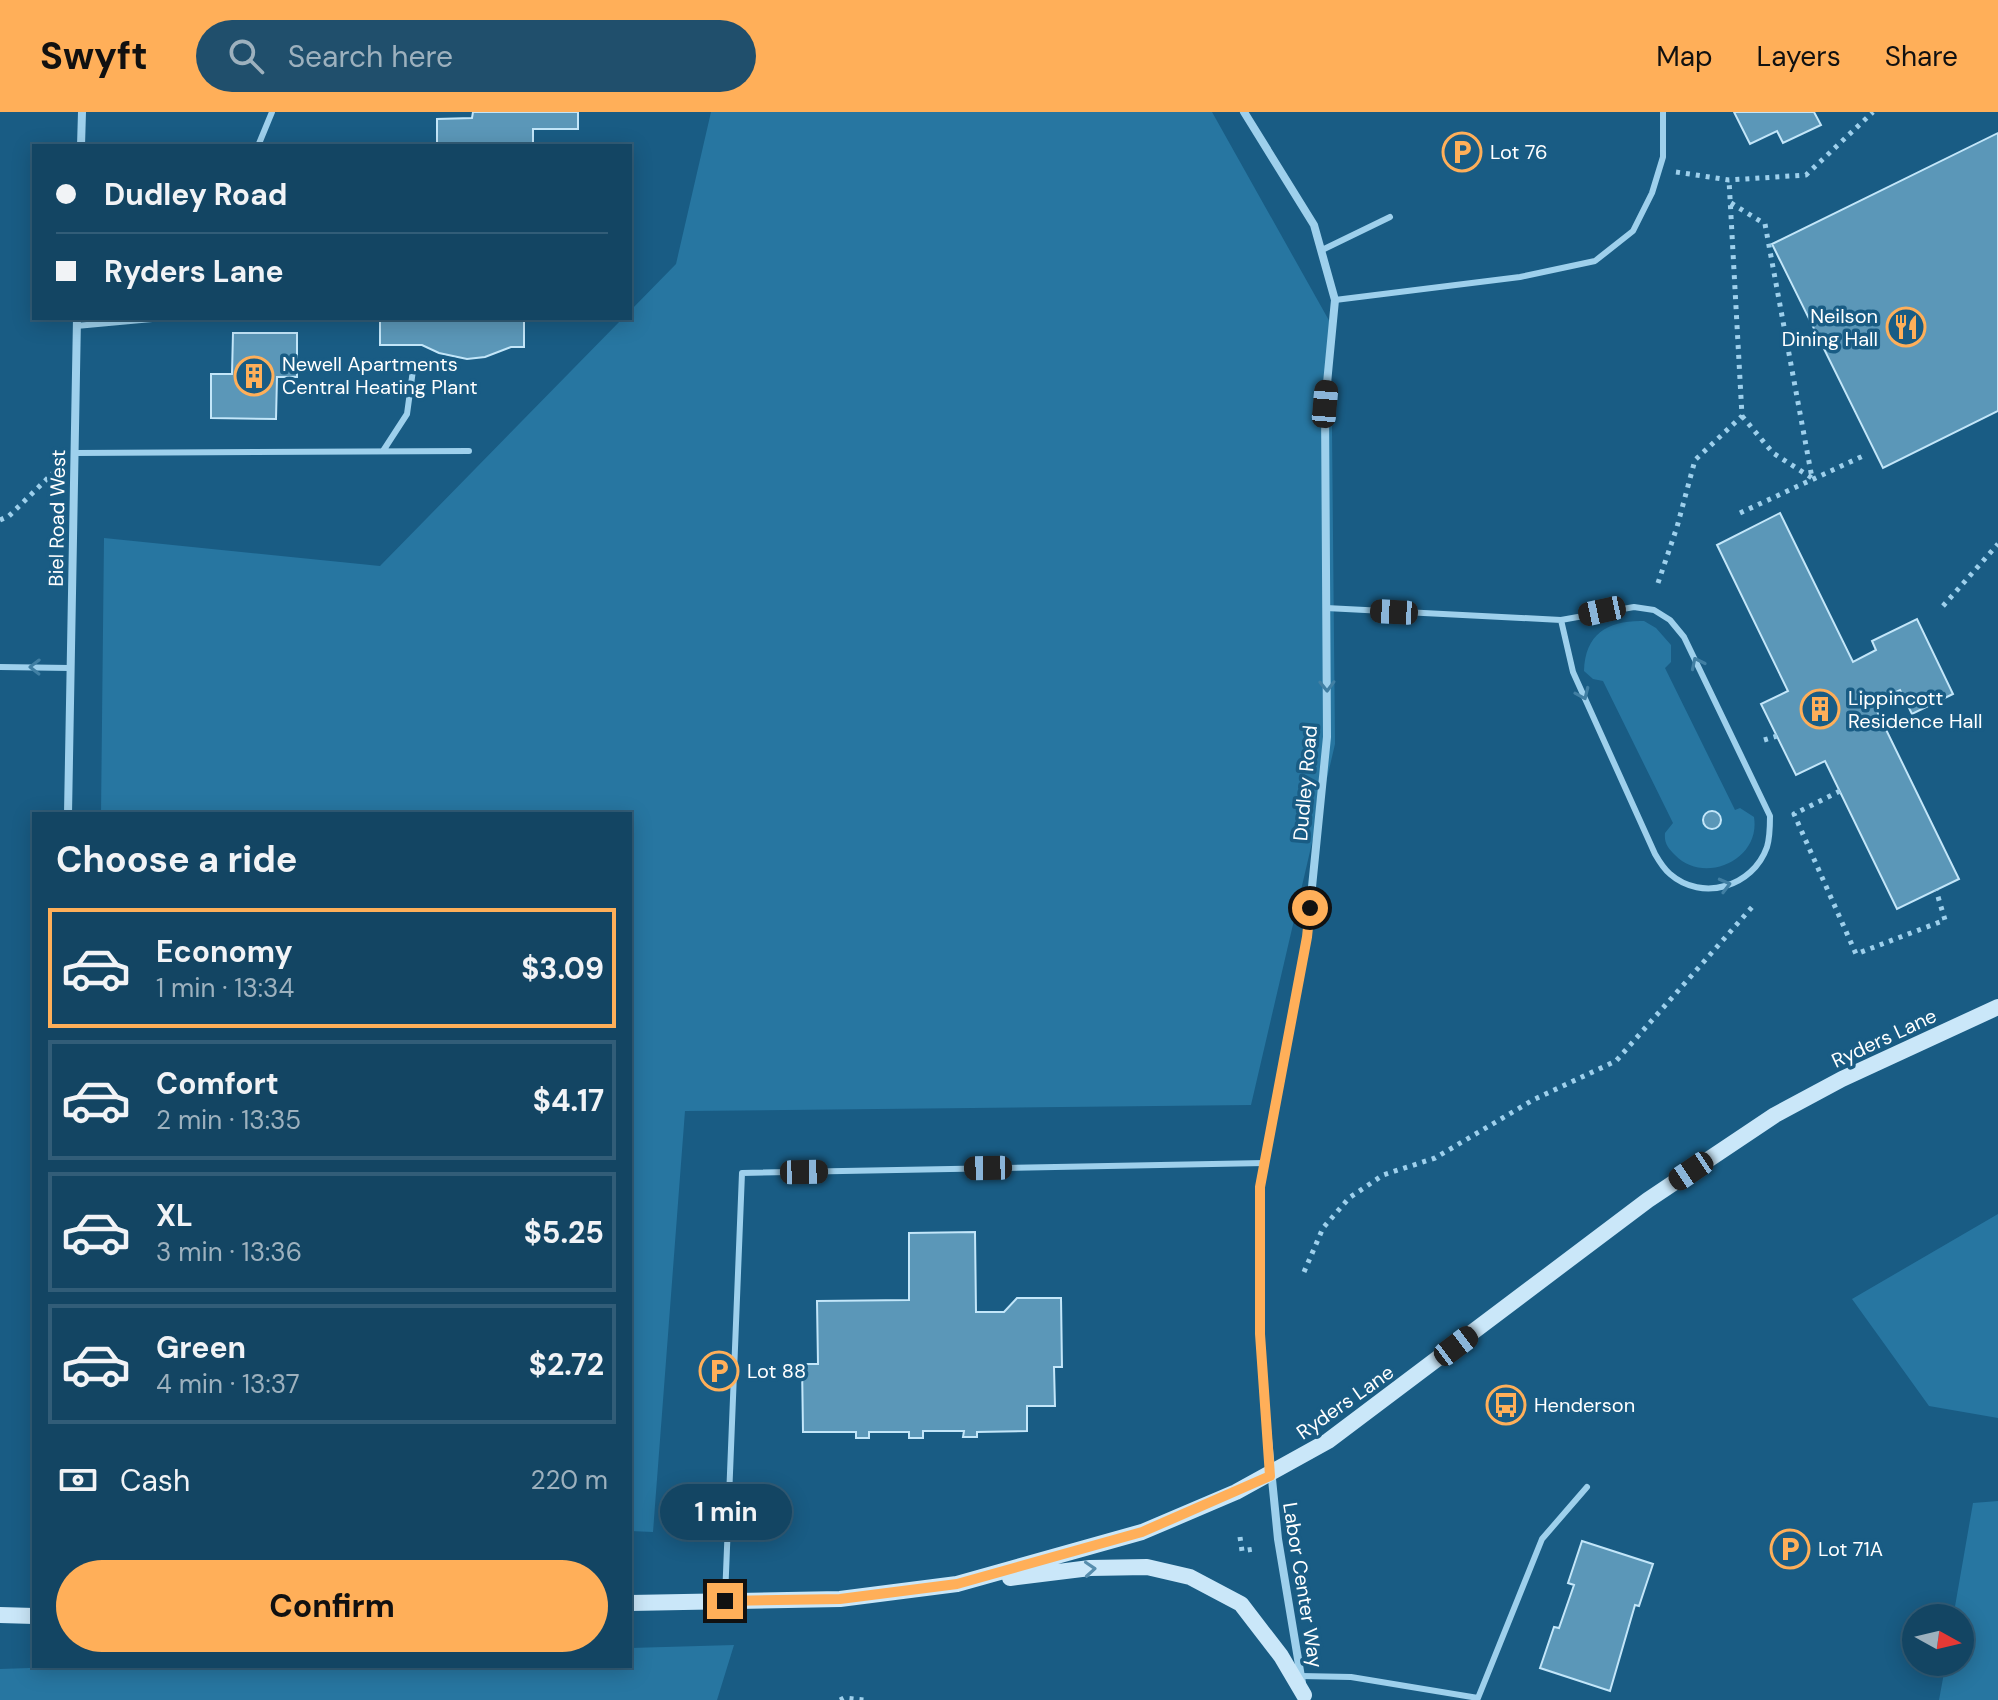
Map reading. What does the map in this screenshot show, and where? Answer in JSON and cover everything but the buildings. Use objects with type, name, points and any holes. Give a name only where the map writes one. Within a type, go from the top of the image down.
[{"type":"main road","name":"Ryders Lane","points":[[632,1603],[840,1599],[957,1584],[1142,1532],[1270,1476],[1328,1441],[1648,1200],[1775,1115],[1842,1079],[1998,1007]]},
{"type":"main road","points":[[957,1584],[1090,1568],[1147,1567],[1190,1577],[1241,1604],[1281,1656],[1304,1697]]},
{"type":"main road","points":[[0,1615],[32,1616]]},
{"type":"street","points":[[81,144],[82,112]]},
{"type":"street","name":"Dudley Road","points":[[1244,112],[1314,225],[1335,300],[1325,404],[1327,737],[1307,937],[1260,1187],[1260,1334],[1270,1476]]},
{"type":"street","name":"Biel Road West","points":[[68,812],[76,322]]},
{"type":"street","name":"Labor Center Way","points":[[1270,1476],[1304,1697]]},
{"type":"lane","points":[[259,144],[272,112]]},
{"type":"lane","points":[[1335,300],[1520,277],[1595,261],[1633,231],[1652,193],[1663,157],[1663,112]]},
{"type":"lane","points":[[1322,250],[1390,217]]},
{"type":"lane","points":[[76,322],[120,320]]},
{"type":"lane","points":[[383,451],[407,414],[413,370]]},
{"type":"lane","points":[[74,453],[469,451]]},
{"type":"lane","points":[[1326,608],[1561,620],[1634,607],[1654,610],[1670,620],[1684,637],[1770,816],[1767,847],[1749,874],[1736,882],[1709,888],[1695,887],[1667,872],[1655,854],[1573,672],[1561,620]]},
{"type":"lane","points":[[0,667],[70,668]]},
{"type":"lane","points":[[725,1601],[742,1173],[1265,1163]]},
{"type":"lane","points":[[1301,1676],[1351,1677],[1478,1698],[1542,1539],[1587,1487]]},
{"type":"path","points":[[1660,169],[1729,180],[1806,175],[1873,112]]},
{"type":"path","points":[[1729,180],[1742,416],[1773,453],[1812,478]]},
{"type":"path","points":[[1730,203],[1765,224],[1812,478]]},
{"type":"path","points":[[1658,583],[1695,460],[1742,416]]},
{"type":"path","points":[[0,520],[9,516],[74,453]]},
{"type":"path","points":[[1740,513],[1863,456]]},
{"type":"path","points":[[1943,606],[1998,544]]},
{"type":"path","points":[[1764,740],[1777,736]]},
{"type":"path","points":[[1840,791],[1794,814],[1856,954],[1945,920],[1936,890]]},
{"type":"path","points":[[1304,1272],[1323,1228],[1360,1190],[1383,1175],[1435,1158],[1533,1100],[1616,1061],[1753,906]]},
{"type":"path","points":[[1240,1537],[1242,1551],[1254,1549]]},
{"type":"path","points":[[840,1700],[864,1700]]},
{"type":"shaded area","points":[[711,112],[1212,112],[1331,324],[1335,744],[1251,1105],[685,1111],[653,1532],[632,1531],[632,812],[101,812],[104,538],[380,566],[621,320],[632,320],[632,309],[676,264]]},
{"type":"shaded area","points":[[1644,621],[1656,628],[1671,645],[1671,662],[1665,668],[1735,810],[1740,808],[1754,817],[1754,832],[1749,845],[1740,856],[1728,863],[1701,868],[1687,864],[1668,848],[1665,833],[1673,823],[1603,681],[1593,679],[1584,671],[1589,647],[1601,631],[1620,623]]},
{"type":"shaded area","points":[[1998,1214],[1998,1418],[1929,1406],[1852,1299]]},
{"type":"shaded area","points":[[1998,1501],[1998,1700],[1939,1700],[1943,1676],[1974,1676],[1974,1604],[1955,1604],[1973,1503]]},
{"type":"shaded area","points":[[734,1645],[717,1700],[0,1700],[0,1669],[632,1668],[632,1648]]},
{"type":"place","name":"Lot 76","points":[[1462,152]]},
{"type":"place","name":"Neilson Dining Hall","points":[[1906,327]]},
{"type":"place","name":"Newell Apartments Central Heating Plant","points":[[254,376]]},
{"type":"place","name":"Lippincott Residence Hall","points":[[1820,709]]},
{"type":"place","name":"Lot 88","points":[[719,1371]]},
{"type":"place","name":"Henderson","points":[[1506,1405]]},
{"type":"place","name":"Lot 71A","points":[[1790,1549]]},
{"type":"route","points":[[725,1601],[840,1599],[957,1584],[1142,1532],[1270,1476],[1260,1334],[1260,1187],[1310,908]]}]
